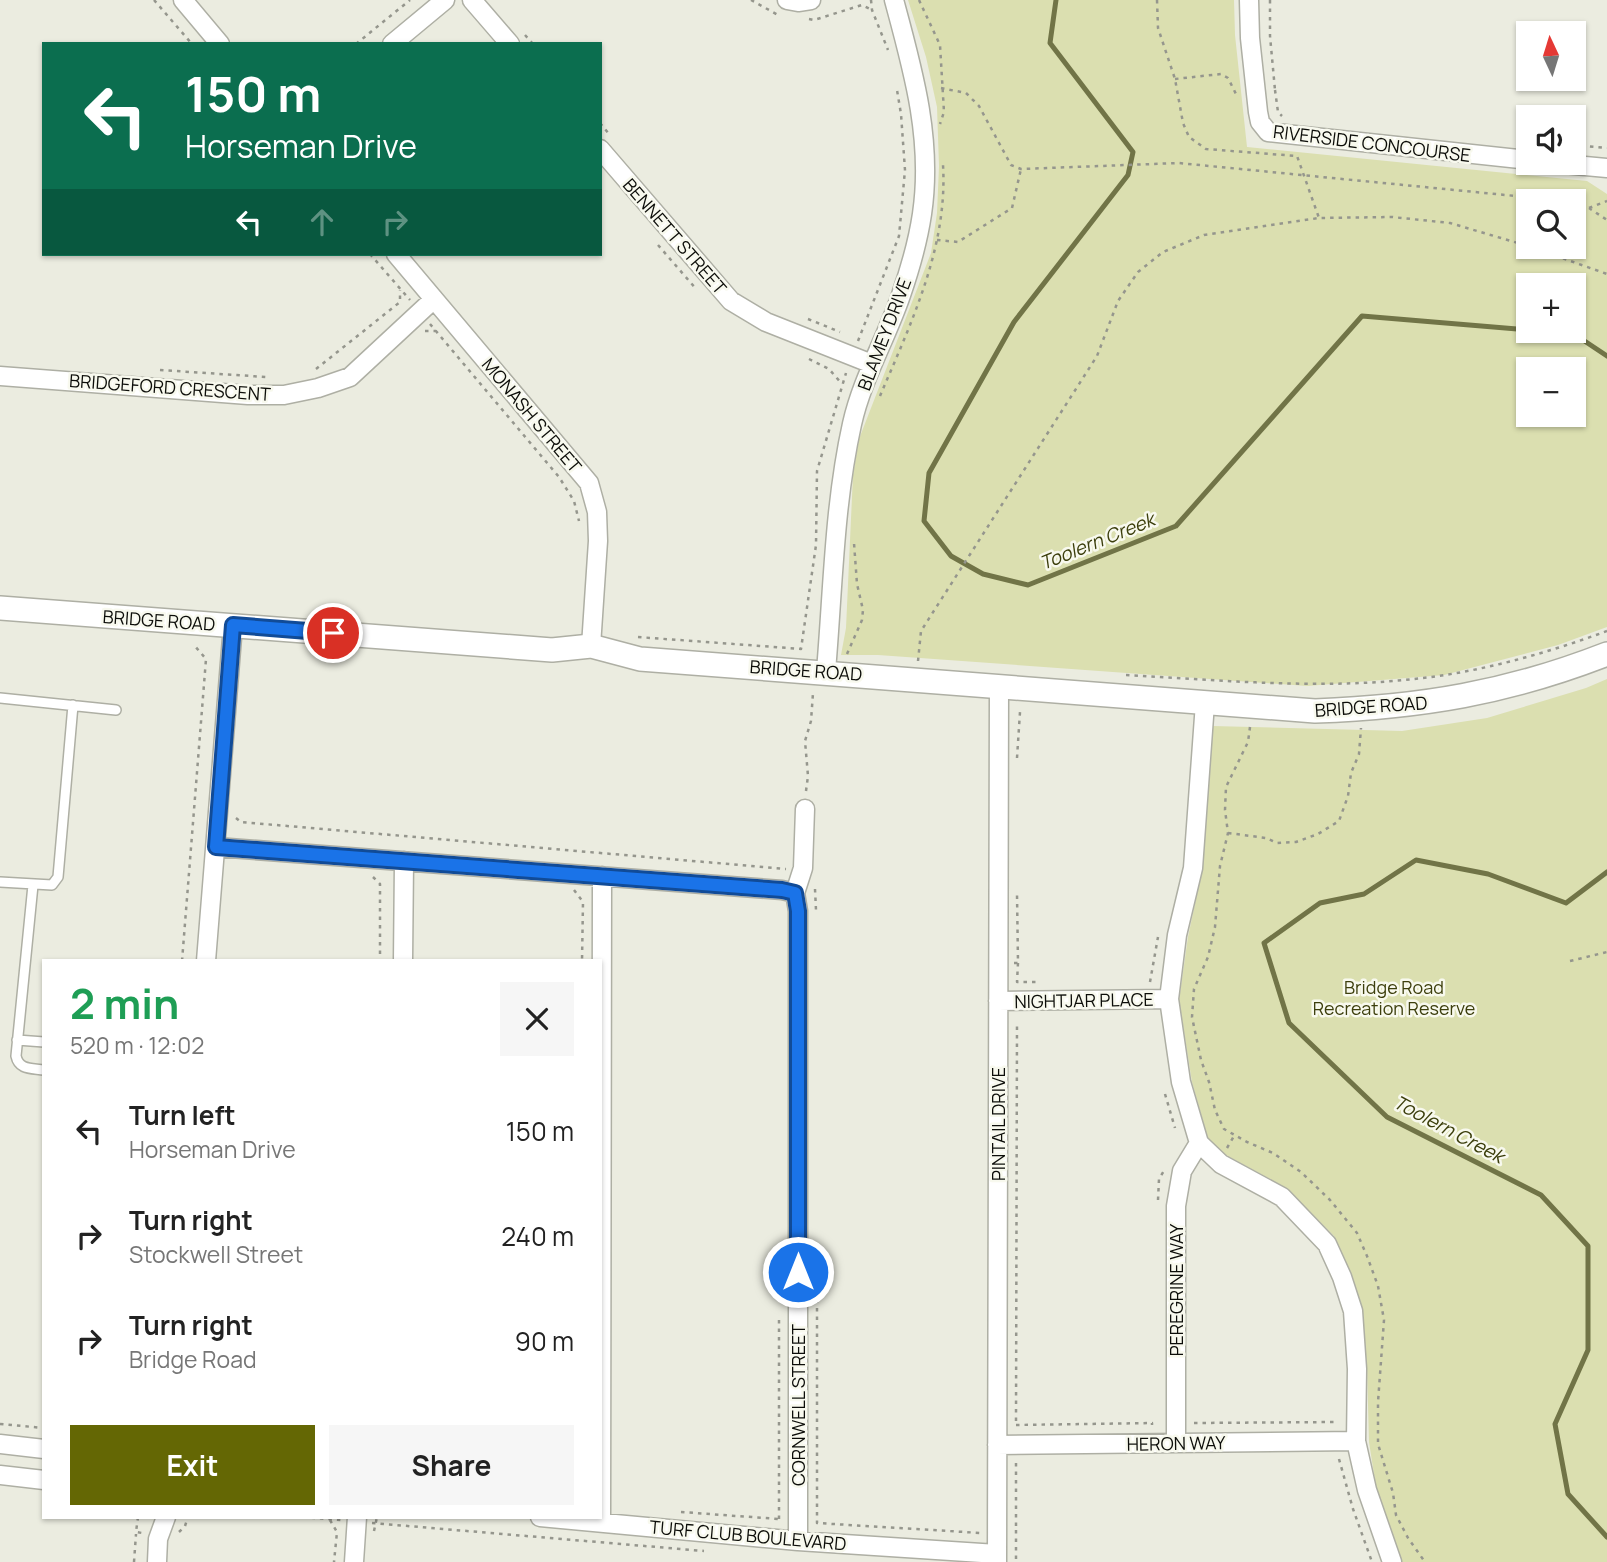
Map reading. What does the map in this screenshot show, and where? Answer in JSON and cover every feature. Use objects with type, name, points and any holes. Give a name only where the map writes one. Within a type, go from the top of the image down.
[{"type":"street","points":[[183,0],[218,42]]},
{"type":"street","points":[[394,42],[444,0]]},
{"type":"street","points":[[472,0],[508,42]]},
{"type":"street","points":[[788,0],[811,0]]},
{"type":"street","name":"BLAMEY DRIVE","points":[[826,671],[842,468],[853,420],[872,364],[900,298],[914,253],[926,175],[924,131],[917,86],[894,0]]},
{"type":"street","name":"RIVERSIDE CONCOURSE","points":[[1250,0],[1259,122],[1273,134],[1516,159]]},
{"type":"street","name":"BENNETT STREET","points":[[602,151],[731,301],[766,322],[872,364]]},
{"type":"street","points":[[1586,166],[1607,168]]},
{"type":"street","name":"MONASH STREET","points":[[398,256],[589,483],[597,512],[598,541],[591,646]]},
{"type":"street","name":"BRIDGEFORD CRESCENT","points":[[0,376],[284,395],[318,388],[350,377],[434,299]]},
{"type":"street","name":"BRIDGE ROAD","points":[[0,608],[552,650],[591,646],[640,659],[826,671],[1315,711],[1370,709],[1433,702],[1509,687],[1607,654]]},
{"type":"street","points":[[206,959],[233,625]]},
{"type":"street","name":"PINTAIL DRIVE","points":[[997,1558],[999,686]]},
{"type":"street","points":[[1205,703],[1193,868],[1161,999],[1199,1143],[1218,1161],[1282,1197],[1327,1244],[1342,1277],[1353,1311],[1357,1369],[1356,1441],[1367,1490],[1392,1562]]},
{"type":"street","name":"CORNWELL STREET","points":[[798,1541],[798,911],[795,893],[801,873],[805,809]]},
{"type":"street","points":[[216,847],[404,869],[602,876],[795,893]]},
{"type":"street","points":[[403,959],[404,869]]},
{"type":"street","points":[[602,876],[602,959]]},
{"type":"street","name":"NIGHTJAR PLACE","points":[[998,1000],[1161,999]]},
{"type":"street","name":"PEREGRINE WAY","points":[[1176,1443],[1176,1206],[1182,1171],[1199,1143]]},
{"type":"street","name":"HERON WAY","points":[[997,1445],[1356,1441]]},
{"type":"street","points":[[0,1444],[42,1449]]},
{"type":"street","points":[[0,1475],[42,1480]]},
{"type":"street","points":[[153,1519],[158,1539]]},
{"type":"street","points":[[157,1562],[158,1539],[165,1519]]},
{"type":"street","points":[[354,1562],[357,1519]]},
{"type":"street","name":"TURF CLUB BOULEVARD","points":[[570,1519],[997,1558]]},
{"type":"lane","points":[[0,698],[116,710]]},
{"type":"lane","points":[[0,882],[52,885],[60,868],[73,705]]},
{"type":"lane","points":[[33,885],[17,1040],[18,1063],[22,1067],[42,1070]]},
{"type":"lane","points":[[17,1040],[42,1042]]},
{"type":"path","points":[[154,0],[190,42]]},
{"type":"path","points":[[358,42],[410,0]]},
{"type":"path","points":[[871,0],[872,10],[889,53]]},
{"type":"path","points":[[919,0],[940,45],[944,112],[940,121],[942,134]]},
{"type":"path","points":[[1157,0],[1158,28],[1175,79],[1183,123],[1189,137],[1206,149],[1297,156],[1318,218]]},
{"type":"path","points":[[1175,79],[1221,74],[1228,78],[1236,94],[1275,90],[1270,0]]},
{"type":"path","points":[[941,88],[966,93],[979,106],[1011,165],[1021,169],[1179,163],[1516,196]]},
{"type":"path","points":[[634,636],[801,649],[816,545],[817,471],[842,384],[899,236],[905,170],[897,89]]},
{"type":"path","points":[[602,125],[609,133]]},
{"type":"path","points":[[1586,146],[1607,148]]},
{"type":"path","points":[[879,398],[923,290],[945,190],[943,156]]},
{"type":"path","points":[[936,240],[958,242],[1012,208],[1021,169]]},
{"type":"path","points":[[1589,208],[1607,201]]},
{"type":"path","points":[[1586,207],[1607,220]]},
{"type":"path","points":[[918,661],[921,631],[1097,356],[1118,301],[1138,272],[1163,252],[1204,235],[1318,218],[1392,217],[1450,223],[1516,242]]},
{"type":"path","points":[[372,256],[559,477],[574,501],[580,531]]},
{"type":"path","points":[[1566,259],[1607,274]]},
{"type":"path","points":[[315,370],[400,302],[400,289]]},
{"type":"path","points":[[802,317],[859,339]]},
{"type":"path","points":[[149,369],[272,377]]},
{"type":"path","points":[[854,542],[857,584],[863,610],[862,620],[846,654],[858,655]]},
{"type":"path","points":[[1119,675],[1311,684],[1405,680],[1482,668],[1552,651],[1607,631]]},
{"type":"path","points":[[182,959],[206,659],[194,645]]},
{"type":"path","points":[[1255,682],[1248,742],[1226,787],[1228,833],[1220,866],[1215,927],[1208,957],[1194,989],[1192,1017],[1215,1110],[1224,1129],[1273,1153],[1301,1172],[1330,1200],[1357,1233],[1367,1256],[1378,1286],[1384,1320],[1378,1444],[1393,1493],[1396,1515],[1425,1562]]},
{"type":"path","points":[[805,809],[808,776],[805,741],[811,721],[813,693]]},
{"type":"path","points":[[1228,833],[1266,838],[1277,843],[1296,842],[1318,834],[1339,821],[1348,796],[1351,773],[1359,754],[1362,726]]},
{"type":"path","points":[[233,816],[241,822],[781,868],[801,873],[814,884],[816,913]]},
{"type":"path","points":[[380,959],[380,884],[371,874],[404,869]]},
{"type":"path","points":[[572,887],[583,902],[582,959]]},
{"type":"path","points":[[1159,935],[1150,982],[1161,999]]},
{"type":"path","points":[[1570,961],[1607,952]]},
{"type":"path","points":[[1018,963],[1017,982],[1044,982]]},
{"type":"path","points":[[1016,1421],[1017,1019]]},
{"type":"path","points":[[1218,1161],[1235,1135]]},
{"type":"path","points":[[817,1287],[817,1523],[982,1533]]},
{"type":"path","points":[[0,1424],[42,1428]]},
{"type":"path","points":[[1327,1459],[1340,1459],[1353,1509],[1372,1562]]},
{"type":"path","points":[[670,1511],[779,1519]]},
{"type":"path","points":[[321,1519],[357,1519],[377,1524],[712,1552]]},
{"type":"path","points":[[377,1519],[377,1524]]},
{"type":"path","points":[[330,1520],[337,1532],[334,1562]]},
{"type":"path","points":[[134,1562],[136,1532]]},
{"type":"green space","points":[[908,0],[1234,0],[1247,147],[1587,181],[1607,194],[1607,627],[1558,645],[1444,675],[1307,686],[878,655],[841,655],[846,628],[853,475],[859,439],[931,253],[937,213],[939,166],[937,107],[926,57]]},
{"type":"green space","name":"Bridge Road Recreation Reserve","points":[[1607,679],[1607,1562],[1401,1562],[1392,1542],[1376,1487],[1369,1442],[1367,1368],[1361,1312],[1349,1271],[1334,1236],[1286,1188],[1224,1154],[1208,1139],[1192,1082],[1179,1000],[1188,937],[1202,870],[1212,726],[1402,731],[1487,718]]},
{"type":"waterway","name":"Toolern Creek","points":[[1056,0],[1050,43],[1133,152],[1128,175],[1014,322],[929,473],[924,521],[951,556],[983,574],[1028,585],[1176,526],[1362,316],[1516,329]]},
{"type":"waterway","name":"Toolern Creek","points":[[1586,342],[1607,356]]},
{"type":"waterway","name":"Toolern Creek","points":[[1607,872],[1566,903],[1488,874],[1416,860],[1364,894],[1320,903],[1264,943],[1289,1023],[1387,1117],[1541,1195],[1588,1246],[1588,1350],[1555,1424],[1568,1494],[1607,1537]]},
{"type":"route","points":[[333,633],[233,625],[216,847],[795,893],[798,911],[798,1272]]}]
